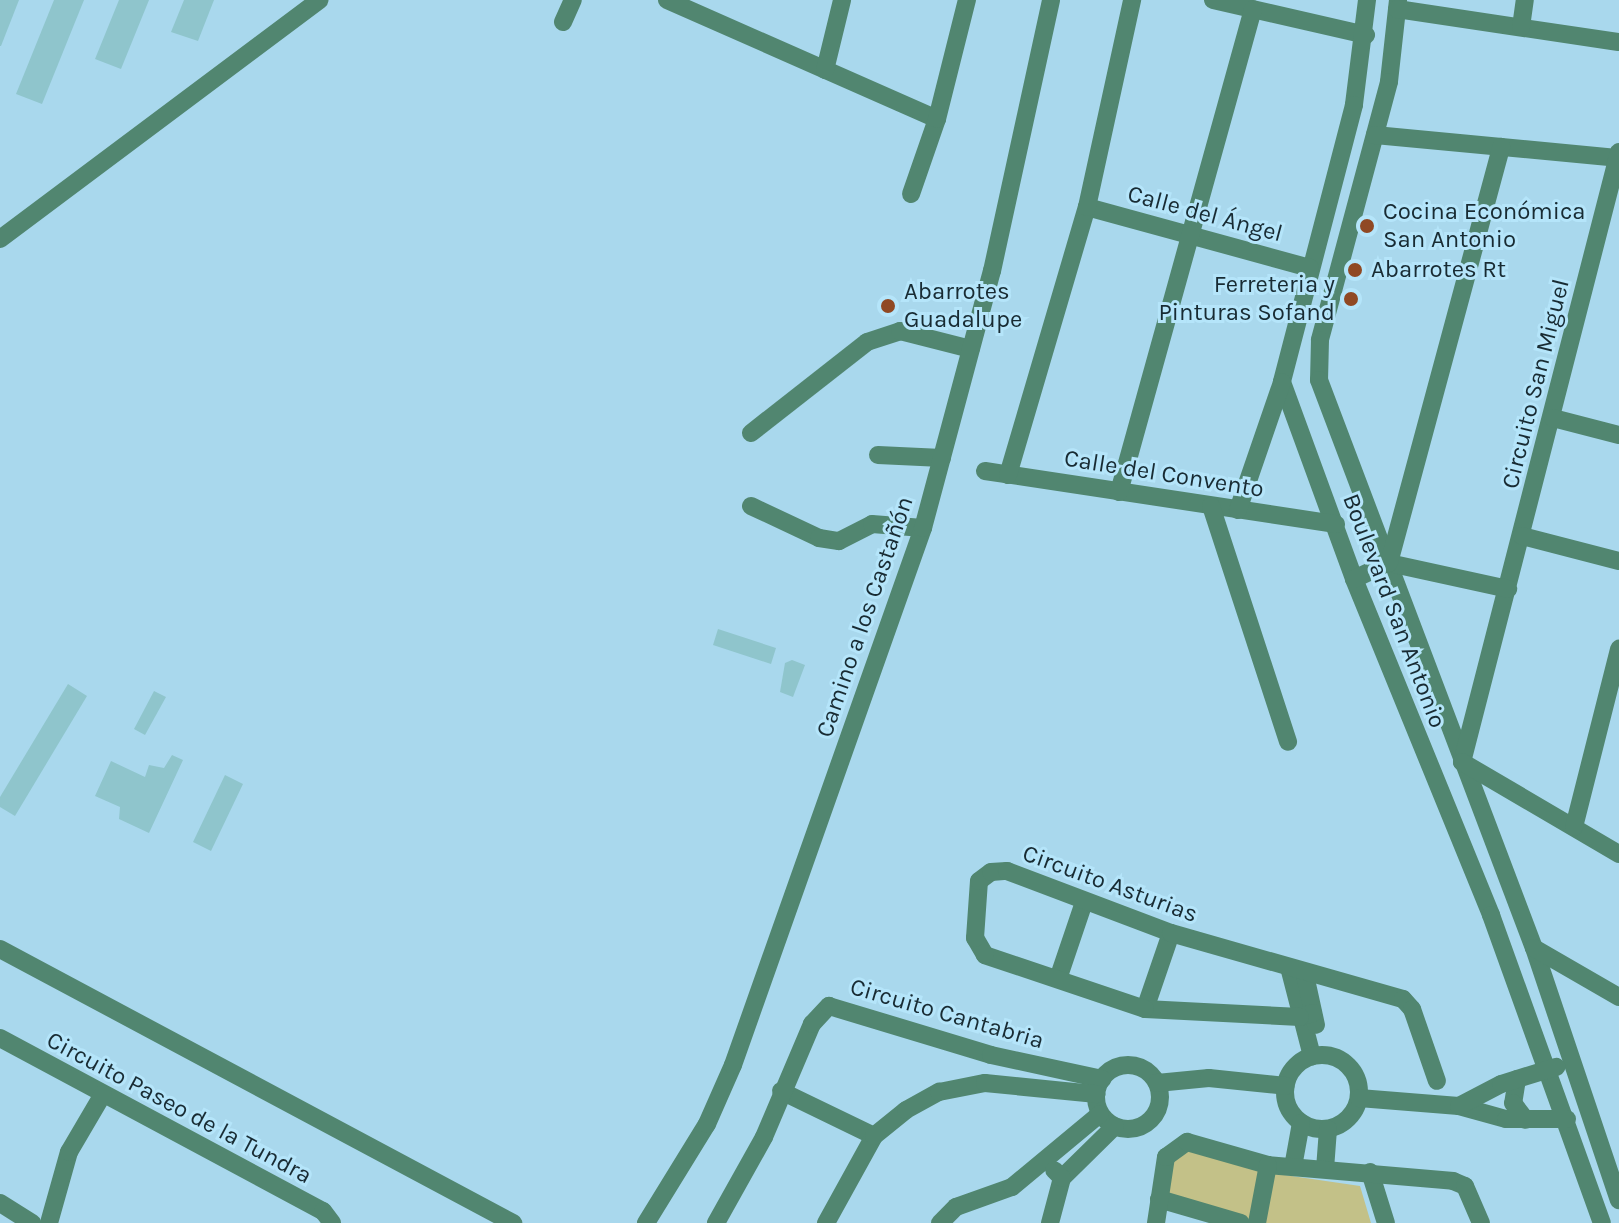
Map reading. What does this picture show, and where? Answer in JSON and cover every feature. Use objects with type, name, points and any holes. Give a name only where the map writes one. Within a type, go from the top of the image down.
[{"type":"street","points":[[0,239],[320,0]]},
{"type":"street","points":[[563,22],[573,0]]},
{"type":"street","points":[[667,0],[700,7],[825,70],[937,119]]},
{"type":"street","points":[[825,70],[842,0]]},
{"type":"street","points":[[911,194],[937,119],[967,0]]},
{"type":"street","name":"Camino a los Castañón","points":[[646,1223],[707,1124],[733,1065],[923,528],[971,349],[1051,0]]},
{"type":"street","points":[[1008,475],[1087,207],[1132,0]]},
{"type":"street","points":[[1213,0],[1366,35]]},
{"type":"street","points":[[1238,510],[1282,382],[1327,199],[1354,105],[1366,35],[1367,0]]},
{"type":"street","points":[[1521,27],[1525,0]]},
{"type":"street","points":[[1398,4],[1619,42]]},
{"type":"street","name":"Boulevard San Antonio","points":[[1398,4],[1389,82],[1353,205],[1320,340],[1319,380],[1534,948],[1618,1194]]},
{"type":"street","points":[[1119,492],[1193,236],[1253,9]]},
{"type":"street","points":[[1375,135],[1618,155]]},
{"type":"street","points":[[1389,563],[1501,147]]},
{"type":"street","name":"Circuito San Miguel","points":[[1462,762],[1553,418],[1618,155]]},
{"type":"street","points":[[1327,199],[1353,205]]},
{"type":"street","name":"Calle del Ángel","points":[[1087,207],[1310,268]]},
{"type":"street","points":[[751,433],[867,342],[900,331],[971,349]]},
{"type":"street","name":"Boulevard San Antonio","points":[[1282,382],[1354,579],[1567,1119],[1602,1223]]},
{"type":"street","points":[[1553,418],[1619,435]]},
{"type":"street","points":[[878,455],[942,458]]},
{"type":"street","name":"Calle del Convento","points":[[985,471],[1336,524]]},
{"type":"street","points":[[751,506],[829,540],[839,541],[872,524],[923,528]]},
{"type":"street","points":[[1211,506],[1288,742]]},
{"type":"street","points":[[1522,536],[1619,561]]},
{"type":"street","points":[[1354,579],[1389,563],[1508,589]]},
{"type":"street","points":[[1574,827],[1619,649]]},
{"type":"street","points":[[1462,762],[1619,854]]},
{"type":"street","name":"Circuito Asturias","points":[[1307,1015],[1145,1009],[978,949],[979,881],[991,872],[1007,871],[1171,933],[1297,973],[1403,999],[1412,1009],[1437,1081]]},
{"type":"street","points":[[1059,976],[1084,902]]},
{"type":"street","points":[[1145,1009],[1171,933]]},
{"type":"street","points":[[1534,948],[1619,997]]},
{"type":"street","points":[[0,949],[513,1223]]},
{"type":"street","points":[[1297,973],[1317,1056]]},
{"type":"street","name":"Circuito Cantabria","points":[[716,1223],[764,1137],[812,1024],[829,1006],[1099,1087]]},
{"type":"street","name":"Circuito Paseo de la Tundra","points":[[0,1038],[323,1211],[332,1223]]},
{"type":"street","points":[[985,1083],[991,1055]]},
{"type":"street","points":[[1317,1056],[1347,1065],[1357,1080],[1359,1098],[1351,1115],[1328,1129],[1301,1123],[1288,1107],[1286,1086],[1292,1071],[1317,1056]]},
{"type":"street","points":[[1459,1106],[1517,1079],[1574,1062]]},
{"type":"street","points":[[1131,1065],[1147,1071],[1157,1083],[1160,1103],[1153,1120],[1135,1128],[1108,1120],[1099,1087],[1115,1068],[1131,1065]]},
{"type":"street","points":[[1157,1083],[1209,1078],[1286,1086]]},
{"type":"street","points":[[1517,1079],[1513,1103],[1526,1120]]},
{"type":"street","name":"Circuito Cantabria","points":[[826,1223],[874,1136],[906,1110],[939,1092],[985,1083],[1099,1087]]},
{"type":"street","points":[[781,1091],[874,1136]]},
{"type":"street","points":[[49,1223],[69,1152],[103,1094]]},
{"type":"street","points":[[1359,1098],[1459,1106],[1526,1120],[1567,1119]]},
{"type":"street","points":[[945,1220],[1012,1187],[1108,1120]]},
{"type":"street","points":[[1050,1223],[1062,1178],[1108,1120]]},
{"type":"street","points":[[1293,1167],[1301,1123]]},
{"type":"street","points":[[1325,1169],[1328,1129]]},
{"type":"street","points":[[1156,1223],[1166,1157],[1187,1142],[1268,1165],[1453,1181],[1465,1186],[1481,1223]]},
{"type":"street","points":[[1046,1163],[1062,1178]]},
{"type":"street","points":[[1257,1223],[1268,1165]]},
{"type":"street","points":[[1370,1172],[1386,1223]]},
{"type":"street","points":[[1159,1199],[1241,1223]]},
{"type":"street","points":[[0,1203],[32,1223]]},
{"type":"shaded area","points":[[1187,1150],[1260,1167],[1249,1223],[1165,1196],[1173,1159]]},
{"type":"shaded area","points":[[1271,1173],[1360,1186],[1371,1223],[1264,1223]]},
{"type":"building","points":[[0,0],[19,0],[1,46],[0,46]]},
{"type":"building","points":[[54,0],[84,0],[42,104],[16,94]]},
{"type":"building","points":[[119,0],[149,0],[121,69],[95,59]]},
{"type":"building","points":[[184,0],[214,0],[198,41],[171,32]]},
{"type":"building","points":[[718,629],[776,648],[771,664],[713,645]]},
{"type":"building","points":[[792,660],[805,665],[793,697],[780,692],[785,663]]},
{"type":"building","points":[[68,684],[87,696],[15,816],[0,807],[0,797]]},
{"type":"building","points":[[154,691],[166,697],[145,735],[134,729]]},
{"type":"building","points":[[172,755],[183,760],[149,833],[119,819],[120,807],[95,796],[111,761],[145,777],[149,765],[164,768]]},
{"type":"building","points":[[225,775],[243,784],[211,851],[193,842]]},
{"type":"place","name":"Cocina Económica San Antonio","points":[[1367,226]]},
{"type":"place","name":"Abarrotes Rt","points":[[1355,270]]},
{"type":"place","name":"Ferreteria y Pinturas Sofand","points":[[1351,299]]},
{"type":"place","name":"Abarrotes Guadalupe","points":[[888,306]]}]
